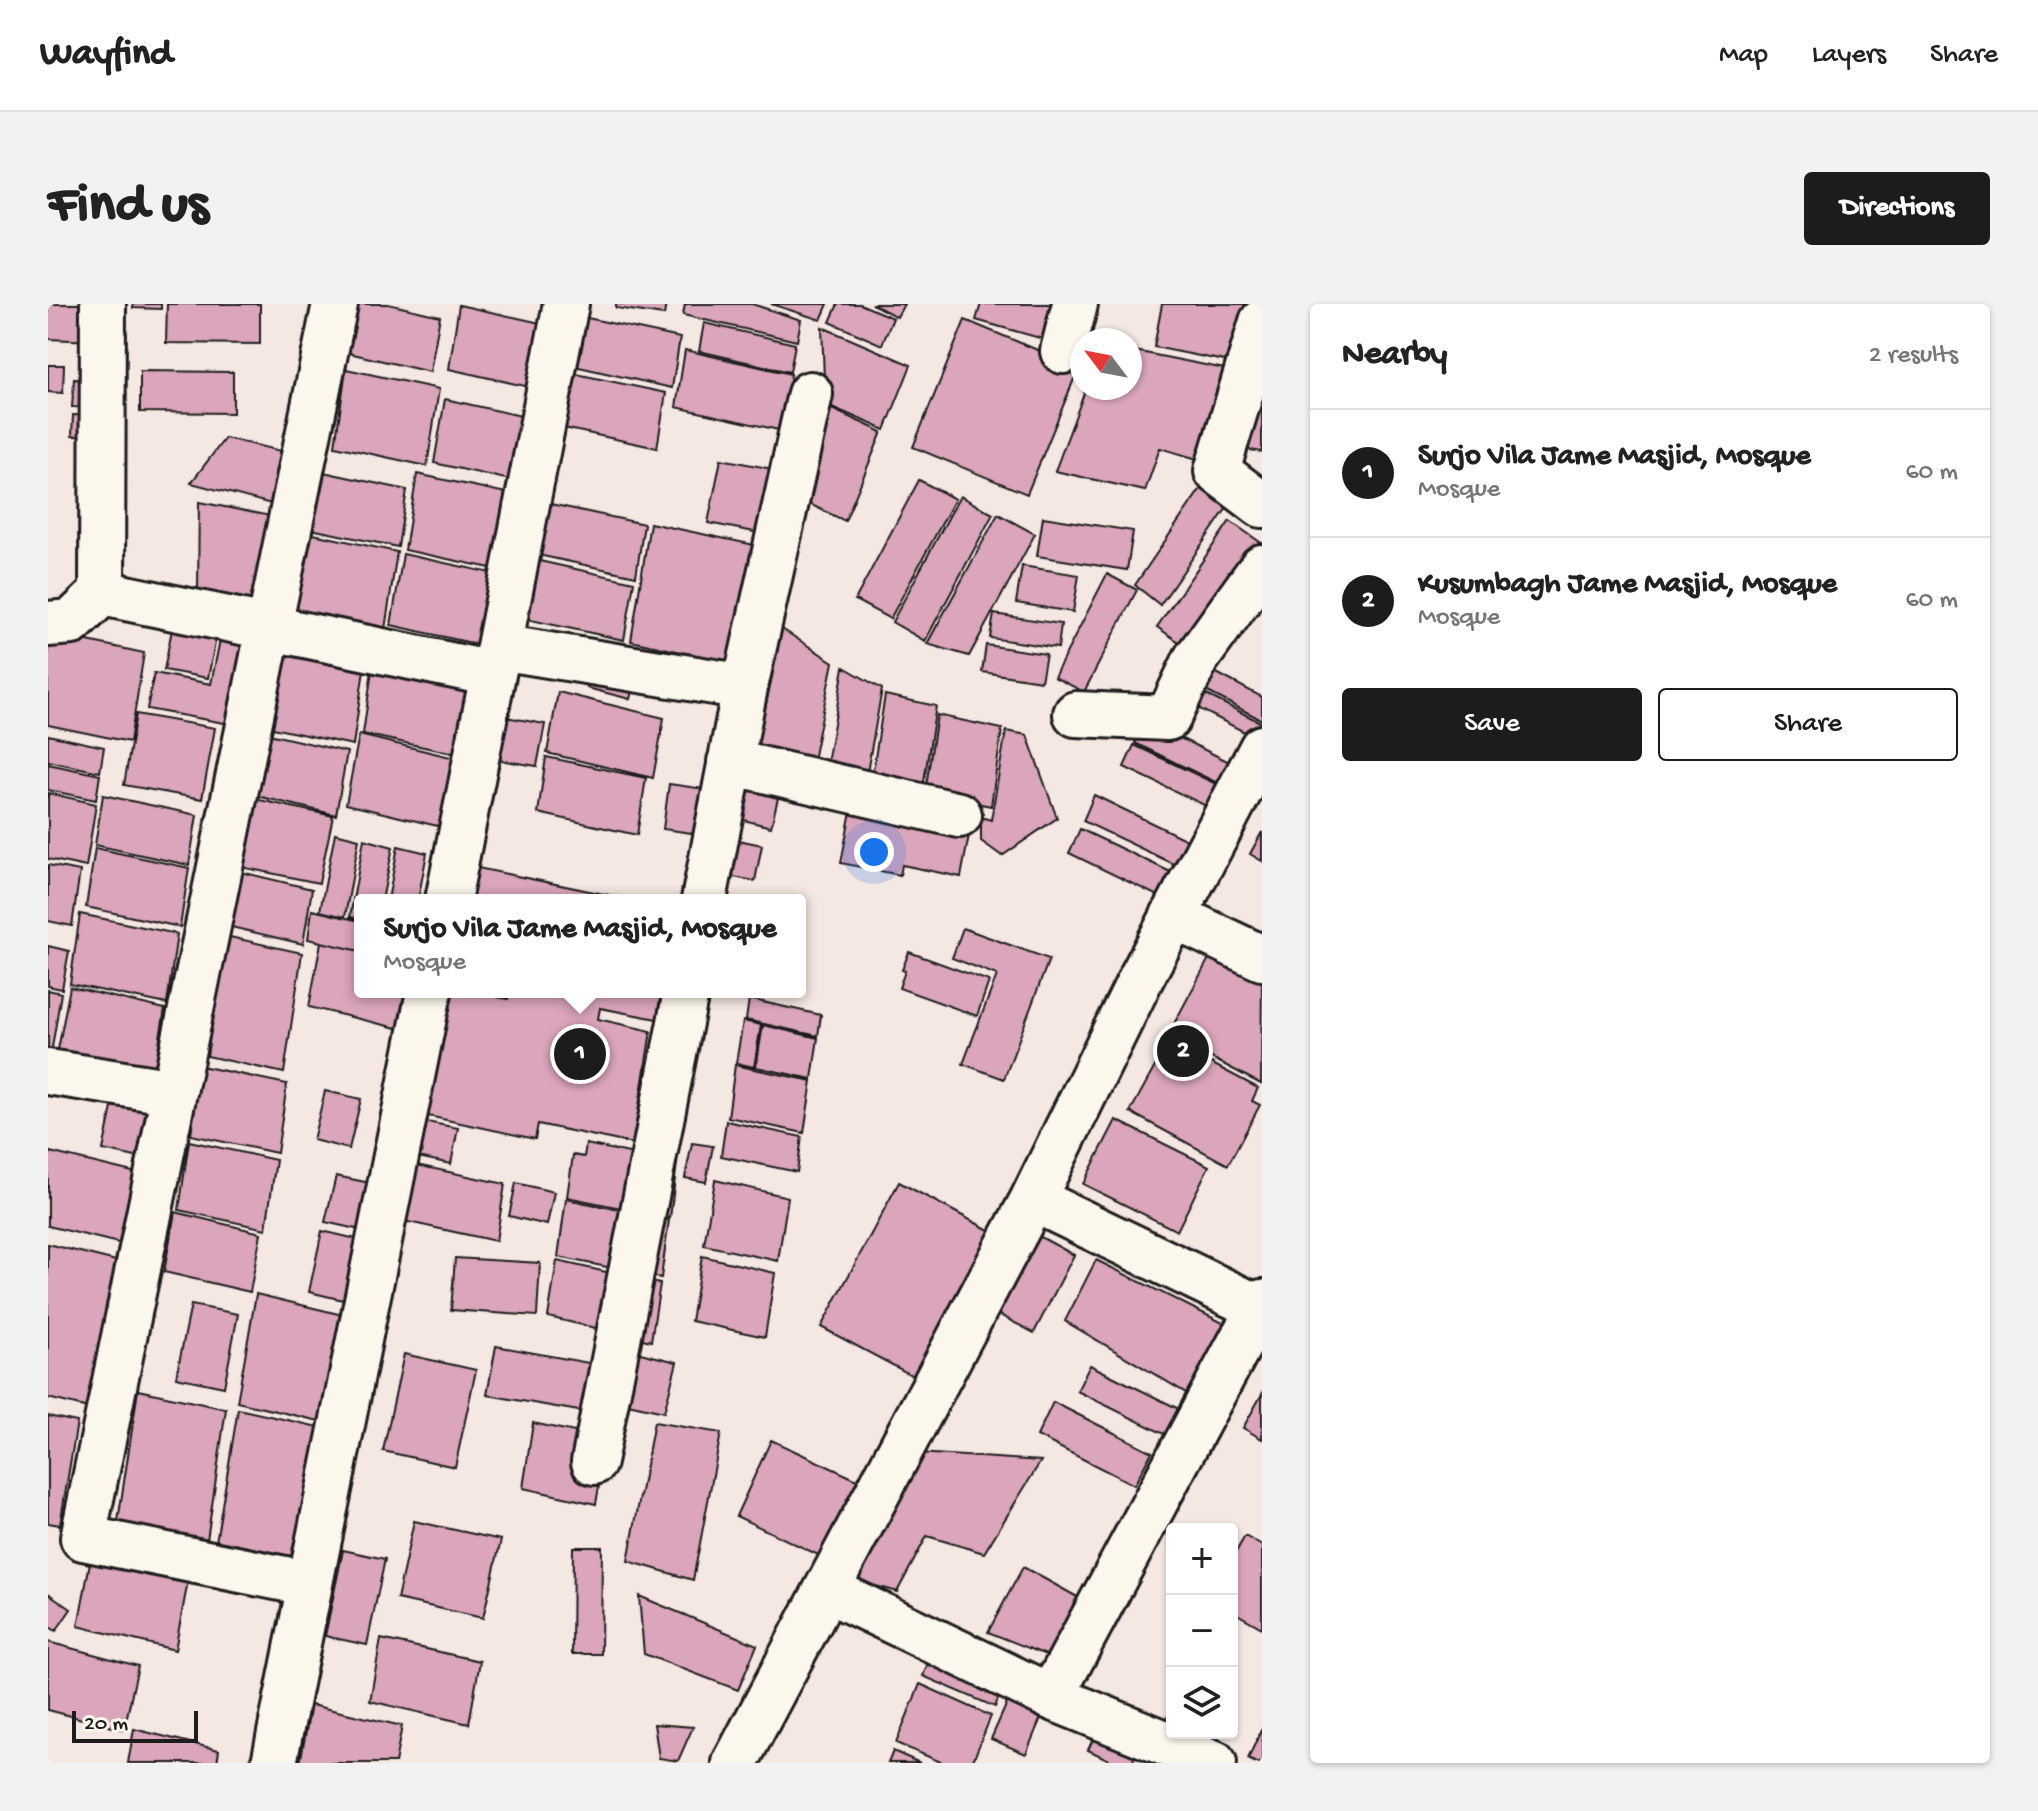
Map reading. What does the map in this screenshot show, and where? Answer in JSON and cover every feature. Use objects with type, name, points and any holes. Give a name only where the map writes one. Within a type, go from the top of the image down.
[{"type":"street","points":[[48,624],[72,622],[102,593],[103,304]]},
{"type":"street","points":[[310,1584],[83,1538],[335,304]]},
{"type":"street","points":[[449,894],[566,304]]},
{"type":"street","points":[[1063,351],[1075,304]]},
{"type":"street","points":[[1262,322],[1217,471],[1262,505]]},
{"type":"street","points":[[705,894],[745,687],[810,394]]},
{"type":"street","points":[[1076,714],[1168,718],[1196,659],[1262,567]]},
{"type":"street","points":[[102,593],[268,627],[496,660],[745,687]]},
{"type":"street","points":[[735,1763],[1033,1199],[1141,978],[1262,748]]},
{"type":"street","points":[[730,762],[959,815]]},
{"type":"street","points":[[1173,916],[1262,958]]},
{"type":"street","points":[[274,1763],[428,998]]},
{"type":"street","points":[[594,1462],[685,998]]},
{"type":"street","points":[[48,1072],[174,1092]]},
{"type":"street","points":[[1033,1199],[1259,1314],[1051,1697]]},
{"type":"street","points":[[828,1590],[1051,1697],[1214,1763]]},
{"type":"building","points":[[48,304],[120,304],[118,342],[48,339]]},
{"type":"building","points":[[133,304],[161,304],[161,309],[133,308]]},
{"type":"building","points":[[167,304],[260,304],[260,344],[166,343]]},
{"type":"building","points":[[344,304],[388,304],[440,316],[430,372],[336,350]]},
{"type":"building","points":[[616,304],[666,304],[664,315],[616,308]]},
{"type":"building","points":[[685,304],[752,304],[801,320],[797,341],[683,315]]},
{"type":"building","points":[[771,304],[828,304],[821,320]]},
{"type":"building","points":[[838,304],[860,304],[893,318],[882,345],[830,322]]},
{"type":"building","points":[[872,304],[904,304],[897,317]]},
{"type":"building","points":[[981,304],[1072,304],[1061,344],[976,320]]},
{"type":"building","points":[[1162,304],[1247,304],[1235,363],[1154,347]]},
{"type":"building","points":[[459,305],[554,326],[543,390],[449,369]]},
{"type":"building","points":[[578,316],[680,338],[672,388],[570,365]]},
{"type":"building","points":[[965,320],[1070,363],[1070,389],[1027,494],[913,447]]},
{"type":"building","points":[[704,323],[795,344],[790,372],[699,351]]},
{"type":"building","points":[[822,327],[911,365],[885,430],[825,404]]},
{"type":"building","points":[[685,350],[791,374],[783,431],[676,407]]},
{"type":"building","points":[[1142,352],[1240,372],[1211,463],[1160,448],[1145,491],[1055,471],[1082,400],[1142,400]]},
{"type":"building","points":[[48,365],[64,365],[63,393],[48,392]]},
{"type":"building","points":[[346,369],[439,389],[427,466],[335,446]]},
{"type":"building","points":[[140,371],[233,372],[233,413],[140,412]]},
{"type":"building","points":[[567,372],[666,393],[657,448],[559,427]]},
{"type":"building","points":[[74,379],[126,381],[126,408],[72,407]]},
{"type":"building","points":[[445,399],[539,420],[528,484],[434,463]]},
{"type":"building","points":[[1253,402],[1262,403],[1262,452],[1244,449]]},
{"type":"building","points":[[823,405],[882,432],[845,521],[803,501]]},
{"type":"building","points":[[73,415],[118,417],[118,438],[72,436]]},
{"type":"building","points":[[225,438],[294,454],[283,507],[191,483]]},
{"type":"building","points":[[721,459],[783,471],[770,535],[708,523]]},
{"type":"building","points":[[314,470],[407,490],[398,547],[306,528]]},
{"type":"building","points":[[417,474],[511,494],[500,570],[405,550]]},
{"type":"building","points":[[919,480],[955,499],[890,619],[855,600]]},
{"type":"building","points":[[1206,481],[1233,499],[1160,605],[1135,585]]},
{"type":"building","points":[[960,496],[993,514],[925,641],[892,622]]},
{"type":"building","points":[[199,502],[281,518],[269,603],[198,589]]},
{"type":"building","points":[[546,503],[644,524],[636,576],[538,555]]},
{"type":"building","points":[[998,514],[1035,534],[969,656],[927,644]]},
{"type":"building","points":[[1043,517],[1133,531],[1127,570],[1037,556]]},
{"type":"building","points":[[1230,521],[1260,542],[1188,648],[1157,627]]},
{"type":"building","points":[[650,523],[764,547],[746,666],[631,641]]},
{"type":"building","points":[[304,532],[397,552],[385,629],[293,610]]},
{"type":"building","points":[[403,554],[496,574],[485,646],[391,625]]},
{"type":"building","points":[[535,560],[634,582],[624,640],[526,619]]},
{"type":"building","points":[[1022,566],[1079,575],[1073,612],[1016,603]]},
{"type":"building","points":[[1107,574],[1137,590],[1084,692],[1054,677]]},
{"type":"building","points":[[994,614],[1061,624],[1058,648],[990,638]]},
{"type":"building","points":[[174,619],[218,628],[208,678],[164,670]]},
{"type":"building","points":[[223,625],[259,632],[241,726],[147,709],[154,673],[211,684]]},
{"type":"building","points":[[782,629],[833,662],[812,765],[756,751]]},
{"type":"building","points":[[50,633],[144,653],[130,742],[48,725]]},
{"type":"building","points":[[275,644],[365,663],[353,745],[263,726]]},
{"type":"building","points":[[986,645],[1046,654],[1041,681],[982,672]]},
{"type":"building","points":[[373,663],[468,682],[457,754],[363,734]]},
{"type":"building","points":[[593,667],[635,679],[630,699],[587,688]]},
{"type":"building","points":[[844,667],[882,689],[866,778],[826,769]]},
{"type":"building","points":[[1209,669],[1262,697],[1262,720],[1200,688]]},
{"type":"building","points":[[1199,691],[1262,723],[1254,737],[1192,705]]},
{"type":"building","points":[[558,692],[664,718],[653,778],[547,753]]},
{"type":"building","points":[[885,695],[936,706],[922,794],[871,783]]},
{"type":"building","points":[[136,714],[215,728],[202,799],[124,785]]},
{"type":"building","points":[[937,715],[1002,729],[991,806],[925,793]]},
{"type":"building","points":[[500,716],[545,724],[537,766],[492,759]]},
{"type":"building","points":[[1145,721],[1246,770],[1236,792],[1135,743]]},
{"type":"building","points":[[1006,731],[1027,735],[1057,818],[1002,856],[981,841],[981,817],[991,820]]},
{"type":"building","points":[[260,732],[347,752],[336,815],[249,794]]},
{"type":"building","points":[[48,735],[104,747],[100,772],[48,761]]},
{"type":"building","points":[[359,735],[463,760],[450,829],[346,804]]},
{"type":"building","points":[[1134,745],[1231,791],[1221,813],[1124,767]]},
{"type":"building","points":[[546,757],[646,778],[637,835],[538,813]]},
{"type":"building","points":[[48,764],[100,775],[96,800],[48,790]]},
{"type":"building","points":[[669,784],[705,789],[699,834],[663,829]]},
{"type":"building","points":[[736,787],[778,798],[771,827],[728,816]]},
{"type":"building","points":[[48,793],[96,804],[86,867],[48,859]]},
{"type":"building","points":[[103,795],[197,815],[189,865],[95,845]]},
{"type":"building","points":[[1094,795],[1191,842],[1180,867],[1083,821]]},
{"type":"building","points":[[255,799],[333,816],[319,883],[241,867]]},
{"type":"building","points":[[851,811],[969,835],[961,877],[902,865],[900,875],[841,863]]},
{"type":"building","points":[[1080,829],[1177,875],[1166,900],[1069,853]]},
{"type":"building","points":[[1262,832],[1262,861],[1250,854]]},
{"type":"building","points":[[335,833],[359,839],[345,917],[320,911]]},
{"type":"building","points":[[724,837],[762,845],[755,881],[717,874]]},
{"type":"building","points":[[364,839],[393,847],[383,894],[354,894]]},
{"type":"building","points":[[398,846],[427,853],[419,894],[389,894]]},
{"type":"building","points":[[95,848],[189,868],[180,927],[86,907]]},
{"type":"building","points":[[48,865],[80,871],[72,926],[48,921]]},
{"type":"building","points":[[473,867],[604,894],[469,894]]},
{"type":"building","points":[[237,871],[312,889],[303,944],[227,926]]},
{"type":"building","points":[[354,895],[354,918],[350,917]]},
{"type":"building","points":[[312,910],[354,920],[354,950],[308,939]]},
{"type":"building","points":[[80,914],[177,934],[167,1004],[70,984]]},
{"type":"building","points":[[963,928],[1049,959],[1004,1079],[963,1064],[997,975],[952,958]]},
{"type":"building","points":[[225,936],[302,953],[284,1073],[207,1056]]},
{"type":"building","points":[[321,942],[354,950],[354,998],[407,998],[401,1029],[309,1007]]},
{"type":"building","points":[[48,946],[69,951],[62,989],[48,986]]},
{"type":"building","points":[[1214,949],[1262,975],[1261,1084],[1168,1035]]},
{"type":"building","points":[[909,952],[989,981],[977,1016],[899,988]]},
{"type":"building","points":[[70,987],[165,1009],[153,1078],[57,1055]]},
{"type":"building","points":[[48,990],[61,993],[51,1054],[48,1054]]},
{"type":"building","points":[[446,998],[660,998],[657,1019],[600,1008],[598,1019],[651,1031],[633,1144],[538,1124],[535,1139],[428,1116]]},
{"type":"building","points":[[749,999],[821,1015],[818,1036],[746,1020]]},
{"type":"building","points":[[743,1021],[761,1025],[754,1067],[736,1063]]},
{"type":"building","points":[[763,1025],[818,1038],[812,1079],[756,1067]]},
{"type":"building","points":[[1169,1041],[1258,1088],[1252,1101],[1260,1105],[1228,1165],[1130,1112]]},
{"type":"building","points":[[735,1065],[812,1081],[804,1133],[728,1117]]},
{"type":"building","points":[[201,1066],[287,1084],[277,1153],[191,1135]]},
{"type":"building","points":[[325,1091],[361,1099],[349,1149],[313,1140]]},
{"type":"building","points":[[114,1098],[156,1106],[145,1159],[103,1150]]},
{"type":"building","points":[[411,1119],[458,1128],[451,1164],[404,1154]]},
{"type":"building","points":[[1116,1120],[1209,1166],[1177,1231],[1083,1184]]},
{"type":"building","points":[[726,1121],[802,1137],[797,1172],[721,1156]]},
{"type":"building","points":[[189,1141],[276,1160],[266,1229],[179,1210]]},
{"type":"building","points":[[692,1143],[713,1146],[706,1182],[685,1178]]},
{"type":"building","points":[[586,1144],[677,1163],[670,1218],[567,1197],[573,1155],[584,1157]]},
{"type":"building","points":[[50,1152],[149,1176],[135,1247],[48,1226]]},
{"type":"building","points":[[407,1163],[505,1184],[496,1241],[399,1220]]},
{"type":"building","points":[[336,1176],[375,1184],[365,1231],[325,1222]]},
{"type":"building","points":[[715,1180],[788,1197],[778,1261],[704,1245]]},
{"type":"building","points":[[899,1182],[1004,1238],[926,1383],[821,1327]]},
{"type":"building","points":[[516,1183],[554,1192],[547,1225],[509,1216]]},
{"type":"building","points":[[566,1199],[669,1220],[661,1278],[558,1257]]},
{"type":"building","points":[[175,1212],[261,1233],[250,1292],[164,1272]]},
{"type":"building","points":[[1022,1227],[1074,1255],[1034,1333],[981,1305]]},
{"type":"building","points":[[322,1231],[365,1241],[352,1302],[309,1292]]},
{"type":"building","points":[[48,1244],[116,1261],[88,1408],[48,1398]]},
{"type":"building","points":[[702,1256],[775,1273],[765,1337],[691,1321]]},
{"type":"building","points":[[455,1258],[540,1263],[537,1316],[451,1310]]},
{"type":"building","points":[[1096,1260],[1225,1324],[1188,1394],[1065,1321]]},
{"type":"building","points":[[557,1261],[660,1284],[651,1341],[548,1317]]},
{"type":"building","points":[[256,1294],[347,1316],[328,1423],[237,1402]]},
{"type":"building","points":[[191,1305],[238,1314],[224,1387],[176,1377]]},
{"type":"building","points":[[496,1346],[605,1366],[596,1414],[487,1395]]},
{"type":"building","points":[[632,1351],[677,1362],[664,1412],[619,1402]]},
{"type":"building","points":[[404,1354],[476,1370],[455,1467],[383,1451]]},
{"type":"building","points":[[1090,1365],[1189,1414],[1176,1440],[1077,1391]]},
{"type":"building","points":[[138,1390],[226,1409],[206,1547],[117,1528]]},
{"type":"building","points":[[1262,1394],[1262,1439],[1243,1428]]},
{"type":"building","points":[[1053,1402],[1152,1452],[1134,1485],[1037,1436]]},
{"type":"building","points":[[238,1409],[323,1428],[300,1568],[215,1548]]},
{"type":"building","points":[[48,1416],[77,1422],[60,1525],[48,1523]]},
{"type":"building","points":[[654,1422],[721,1433],[693,1580],[628,1561]]},
{"type":"building","points":[[533,1423],[607,1439],[596,1504],[523,1488]]},
{"type":"building","points":[[771,1440],[866,1484],[829,1560],[736,1516]]},
{"type":"building","points":[[917,1453],[1041,1461],[984,1553],[927,1536],[897,1592],[848,1578]]},
{"type":"building","points":[[414,1521],[501,1540],[483,1618],[397,1599]]},
{"type":"building","points":[[1245,1536],[1262,1546],[1262,1628],[1238,1614],[1238,1548]]},
{"type":"building","points":[[573,1547],[602,1547],[601,1654],[572,1654]]},
{"type":"building","points":[[343,1550],[385,1559],[367,1645],[325,1636]]},
{"type":"building","points":[[91,1557],[188,1581],[175,1650],[78,1626]]},
{"type":"building","points":[[1023,1567],[1081,1599],[1051,1657],[988,1632]]},
{"type":"building","points":[[48,1593],[71,1609],[56,1631],[48,1626]]},
{"type":"building","points":[[639,1596],[757,1645],[738,1690],[644,1654]]},
{"type":"building","points":[[381,1639],[480,1661],[469,1724],[370,1701]]},
{"type":"building","points":[[48,1642],[138,1666],[124,1730],[48,1710]]},
{"type":"building","points":[[932,1653],[1004,1684],[995,1707],[923,1676]]},
{"type":"building","points":[[920,1684],[991,1716],[972,1763],[943,1763],[896,1743]]},
{"type":"building","points":[[1011,1694],[1045,1708],[1026,1754],[991,1739]]},
{"type":"building","points":[[311,1705],[402,1726],[395,1763],[300,1763]]},
{"type":"building","points":[[654,1724],[693,1727],[678,1761],[659,1758]]},
{"type":"building","points":[[1262,1728],[1262,1763],[1256,1763],[1248,1759]]},
{"type":"building","points":[[134,1729],[219,1750],[217,1763],[128,1763]]},
{"type":"building","points":[[1097,1730],[1138,1749],[1132,1763],[1116,1763],[1088,1750]]},
{"type":"building","points":[[893,1751],[920,1763],[888,1763]]},
{"type":"place","name":"Kusumbagh Jame Masjid, Mosque","points":[[1183,1051]]},
{"type":"place","name":"Surjo Vila Jame Masjid, Mosque","points":[[580,1054]]}]
